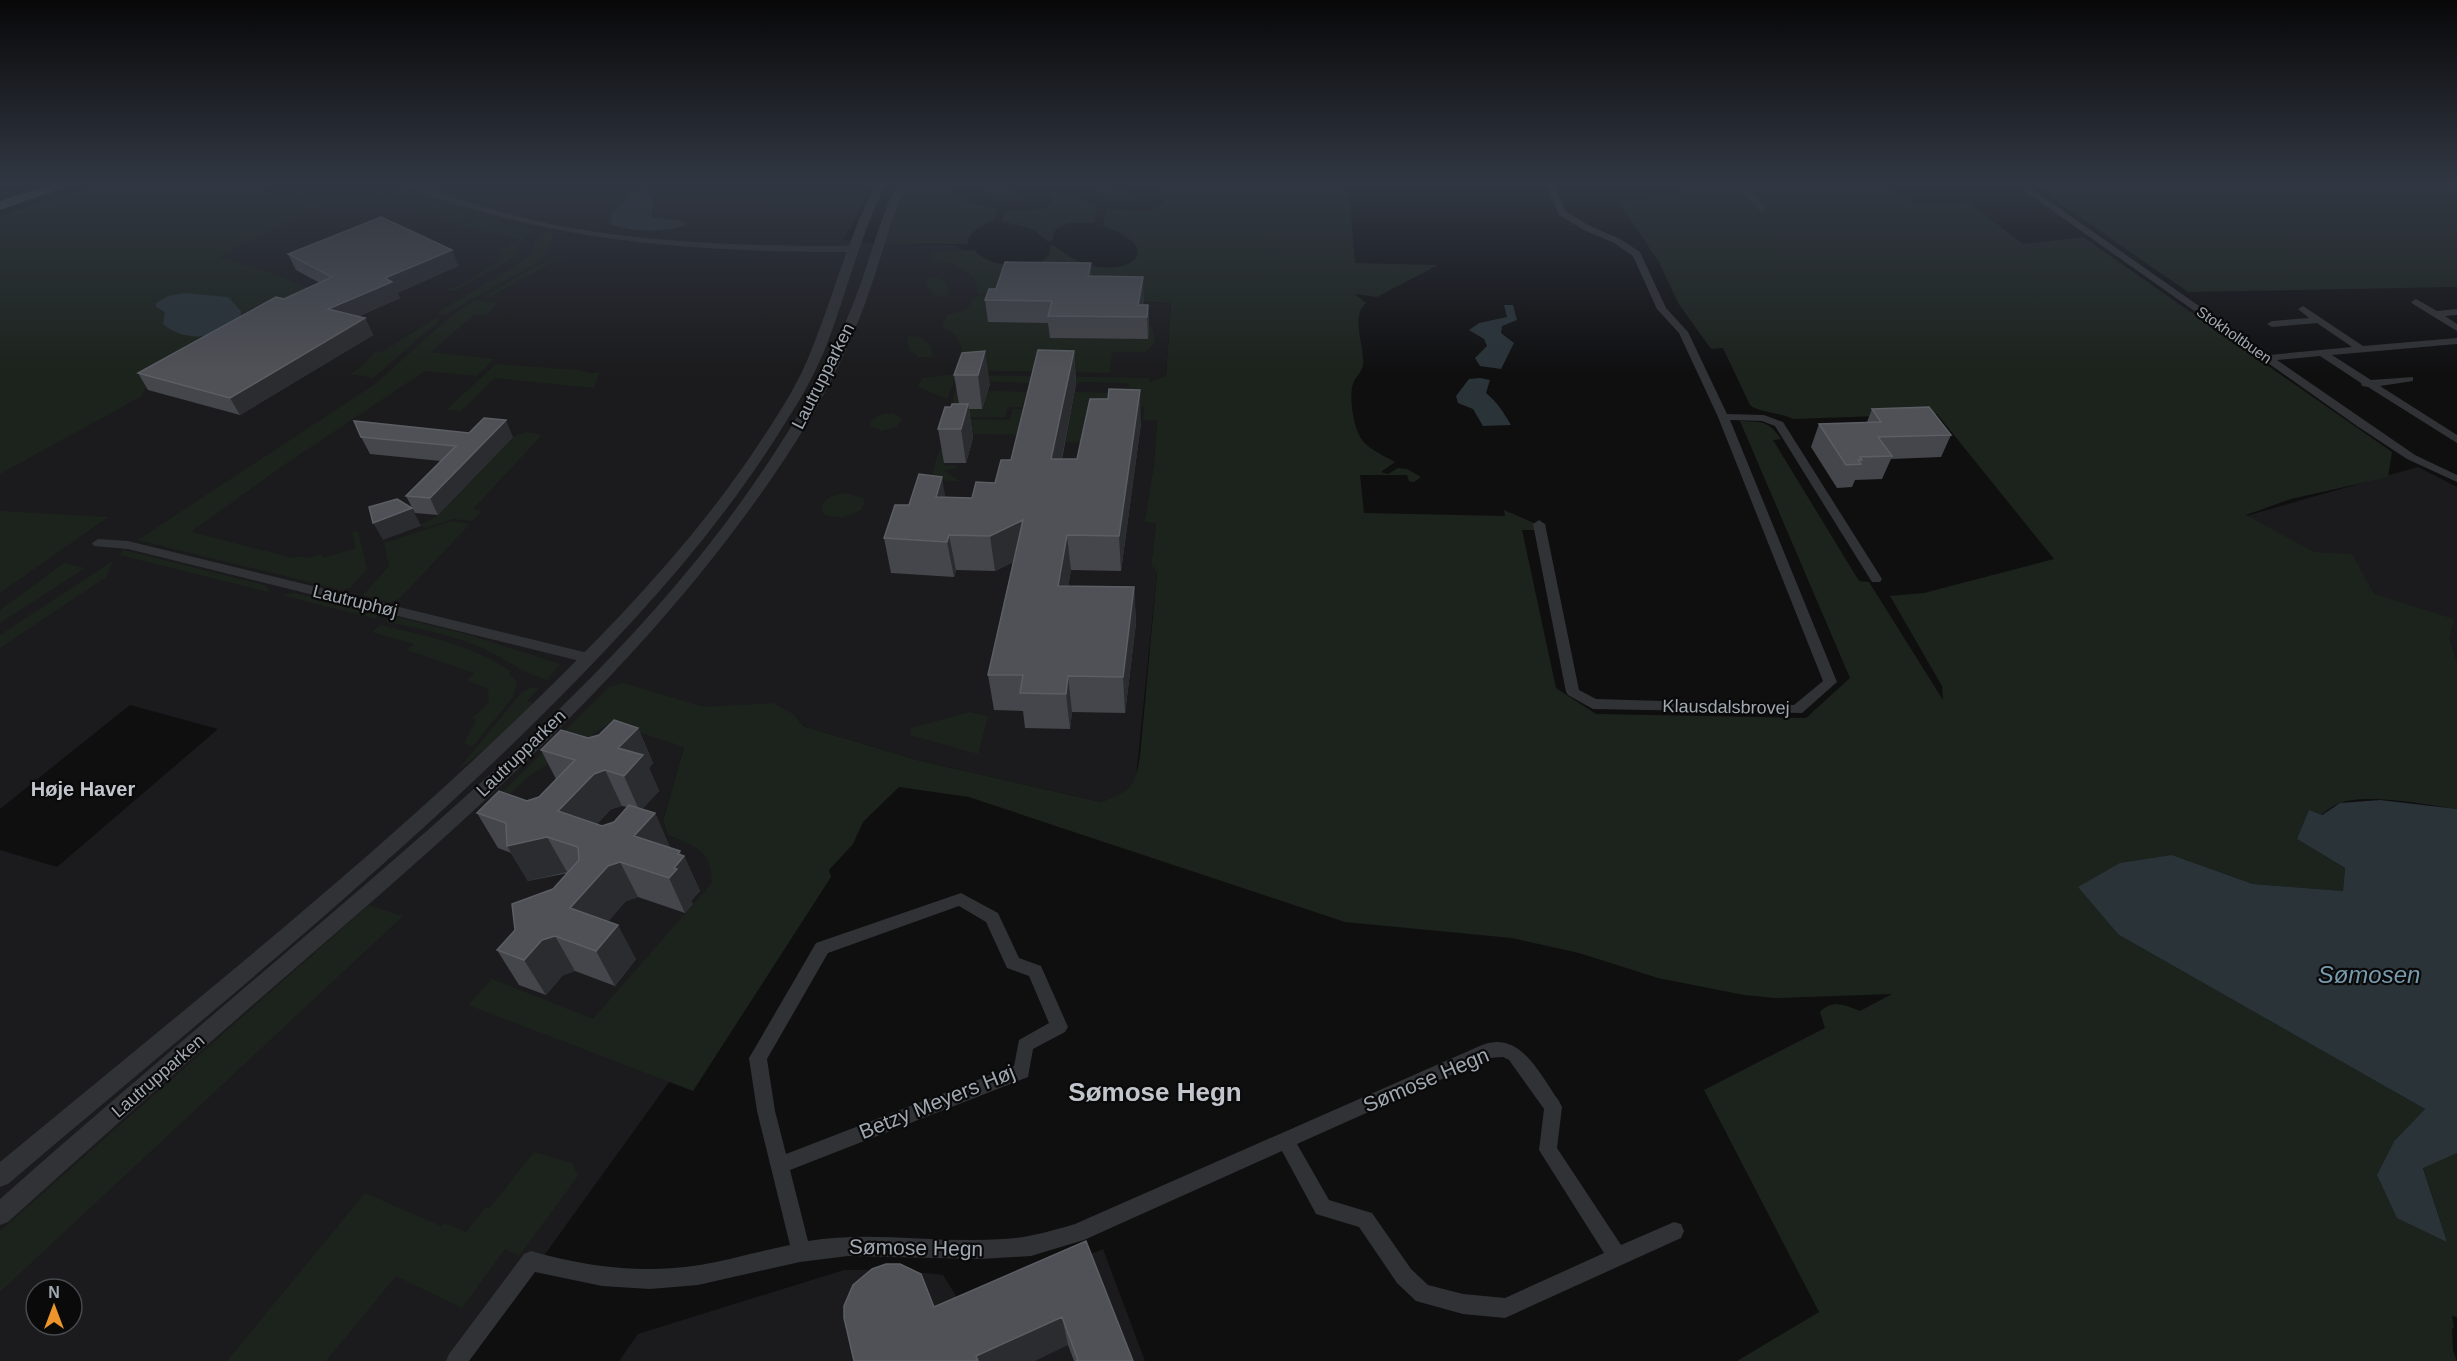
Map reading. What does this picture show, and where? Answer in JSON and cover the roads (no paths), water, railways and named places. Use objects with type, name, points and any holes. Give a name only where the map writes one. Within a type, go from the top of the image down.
[{"type":"street","points":[[689,246],[727,249],[877,249]]},
{"type":"street","name":"Lautrupparken","points":[[0,1176],[399,838],[517,730],[588,658],[683,554],[767,441],[816,357],[855,246]]},
{"type":"street","name":"Lautrupparken","points":[[0,1214],[435,836],[612,664],[724,533],[781,454],[816,394],[849,328],[878,246]]},
{"type":"street","name":"Klausdalsbrovej","points":[[1539,524],[1573,692],[1593,704],[1797,710],[1830,682],[1723,417],[1683,332],[1662,309],[1642,262],[1625,246]]},
{"type":"street","name":"Stokholtbuen","points":[[2107,246],[2411,457],[2457,480]]},
{"type":"street","points":[[2416,302],[2457,328]]},
{"type":"street","points":[[2303,309],[2362,350]]},
{"type":"street","points":[[2435,314],[2457,312]]},
{"type":"street","points":[[2272,324],[2319,320]]},
{"type":"street","points":[[2267,358],[2452,341],[2457,348]]},
{"type":"street","points":[[2322,353],[2366,384],[2457,440]]},
{"type":"street","points":[[2366,384],[2409,379]]},
{"type":"street","points":[[1723,417],[1764,418],[1779,424],[1876,579]]},
{"type":"street","name":"Lautruphøj","points":[[98,543],[128,545],[612,664]]},
{"type":"street","name":"Betzy Meyers Høj","points":[[780,1165],[1022,1071],[1025,1045],[1059,1027],[1035,970],[1013,963],[992,918],[961,899],[822,948],[758,1058],[766,1111],[801,1250]]},
{"type":"street","name":"Sømose Hegn","points":[[456,1361],[531,1261],[584,1276],[633,1281],[722,1271],[801,1250],[885,1245],[980,1250],[1026,1247],[1077,1233],[1488,1050],[1506,1049],[1515,1055],[1553,1107],[1548,1150],[1617,1257]]},
{"type":"street","points":[[1286,1141],[1323,1207],[1365,1220],[1404,1276],[1423,1294],[1463,1304],[1505,1308],[1674,1232]]},
{"type":"water","points":[[185,293],[228,297],[241,311],[241,316],[224,330],[214,334],[192,336],[172,330],[163,324],[165,312],[156,307],[156,303],[168,296]]},
{"type":"water","points":[[1504,305],[1513,305],[1517,320],[1502,326],[1501,333],[1514,343],[1501,369],[1480,366],[1475,358],[1487,346],[1484,339],[1469,330],[1479,323],[1507,317]]},
{"type":"water","points":[[1469,379],[1490,380],[1486,393],[1498,405],[1511,425],[1483,426],[1473,409],[1458,403],[1456,396]]},
{"type":"water","name":"Sømosen","points":[[2380,800],[2457,809],[2457,1153],[2423,1168],[2447,1242],[2397,1218],[2377,1175],[2395,1140],[2425,1109],[2119,935],[2078,887],[2120,863],[2172,855],[2253,884],[2343,891],[2345,868],[2297,839],[2309,810],[2322,815],[2340,803]]},
{"type":"district","name":"Høje Haver","points":[[83,789]]},
{"type":"district","name":"Sømose Hegn","points":[[1155,1092]]}]
